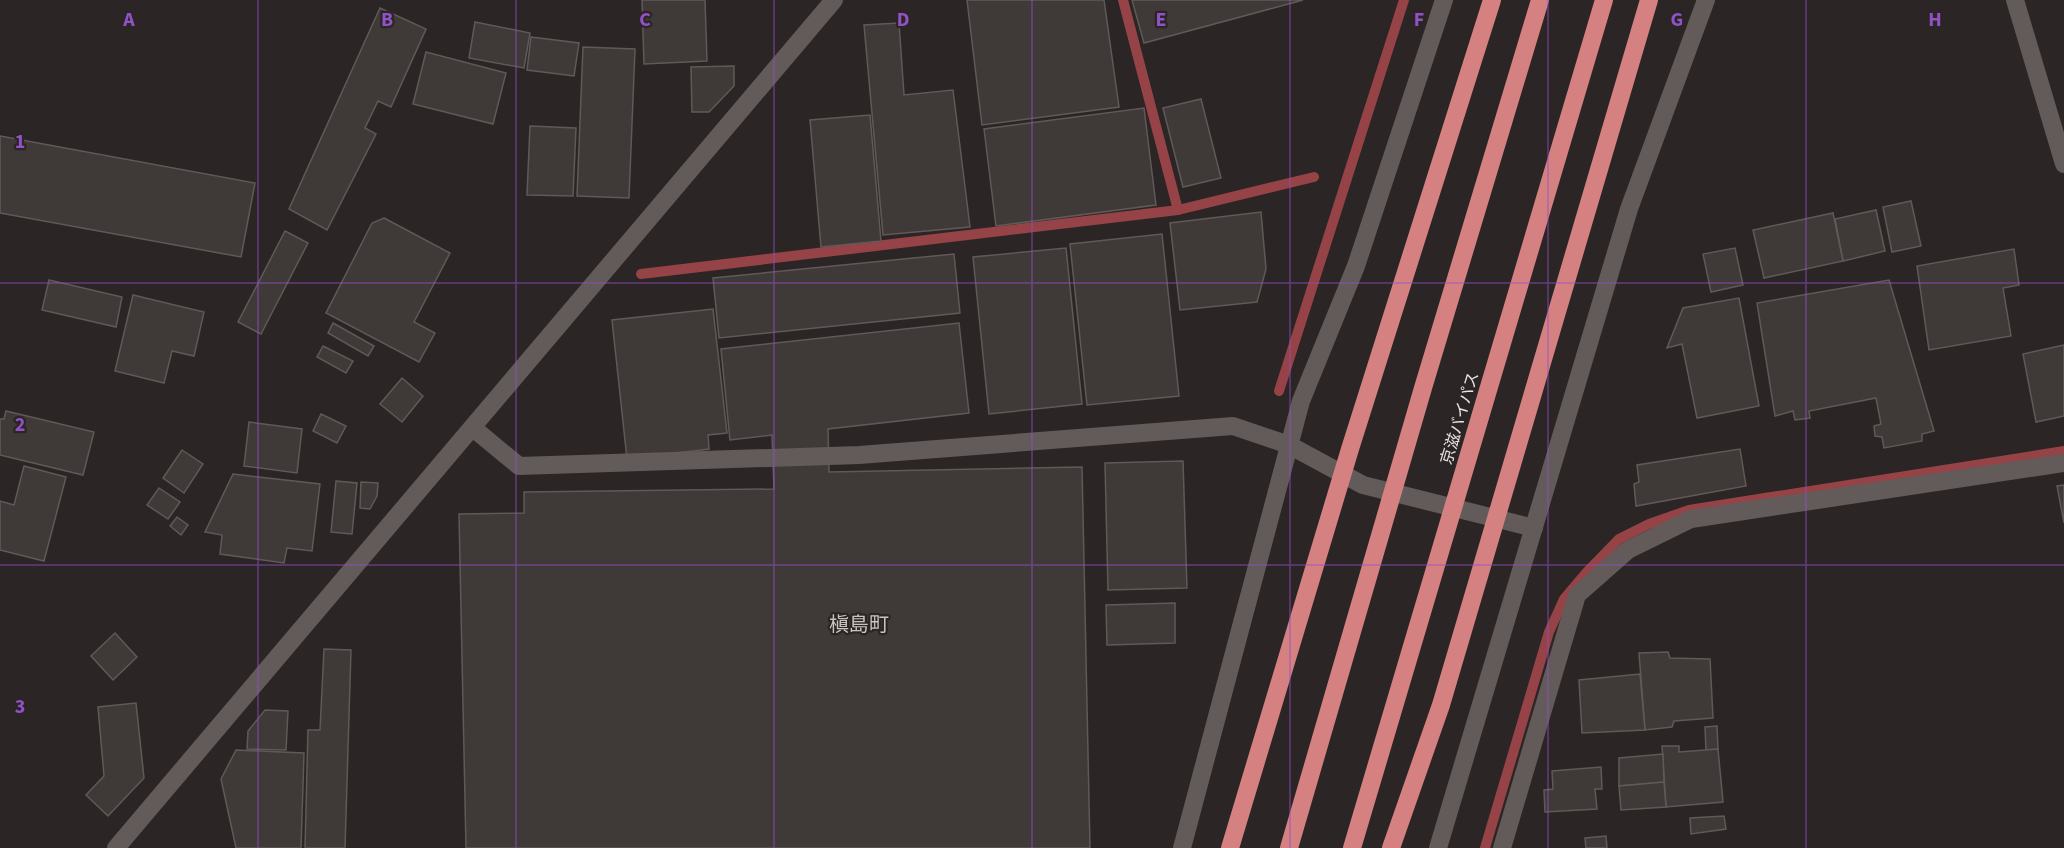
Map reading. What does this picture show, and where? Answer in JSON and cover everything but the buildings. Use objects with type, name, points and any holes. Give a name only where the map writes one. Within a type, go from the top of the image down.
[{"type":"highway","points":[[1230,848],[1350,449],[1492,0]]},
{"type":"highway","points":[[1289,848],[1423,388],[1540,0]]},
{"type":"highway","name":"京滋バイパス","points":[[1352,848],[1604,0]]},
{"type":"highway","points":[[1391,848],[1441,705],[1649,0]]},
{"type":"street","points":[[116,848],[834,0]]},
{"type":"street","points":[[1182,848],[1301,401],[1356,266],[1444,0]]},
{"type":"street","points":[[1438,848],[1629,209],[1706,0]]},
{"type":"street","points":[[2015,0],[2057,115],[2064,164]]},
{"type":"street","points":[[473,428],[519,466],[859,455],[1233,426],[1289,445],[1362,485],[1534,528]]},
{"type":"street","points":[[1502,848],[1578,595],[1628,550],[1691,519],[2064,463]]},
{"type":"waterway","points":[[1123,0],[1178,210]]},
{"type":"waterway","points":[[1279,391],[1404,0]]},
{"type":"waterway","points":[[641,274],[1178,210],[1314,177]]},
{"type":"waterway","points":[[1485,848],[1549,632],[1564,599],[1619,539],[1649,524],[1689,510],[2064,451]]},
{"type":"district","name":"槇島町","points":[[859,624]]}]
